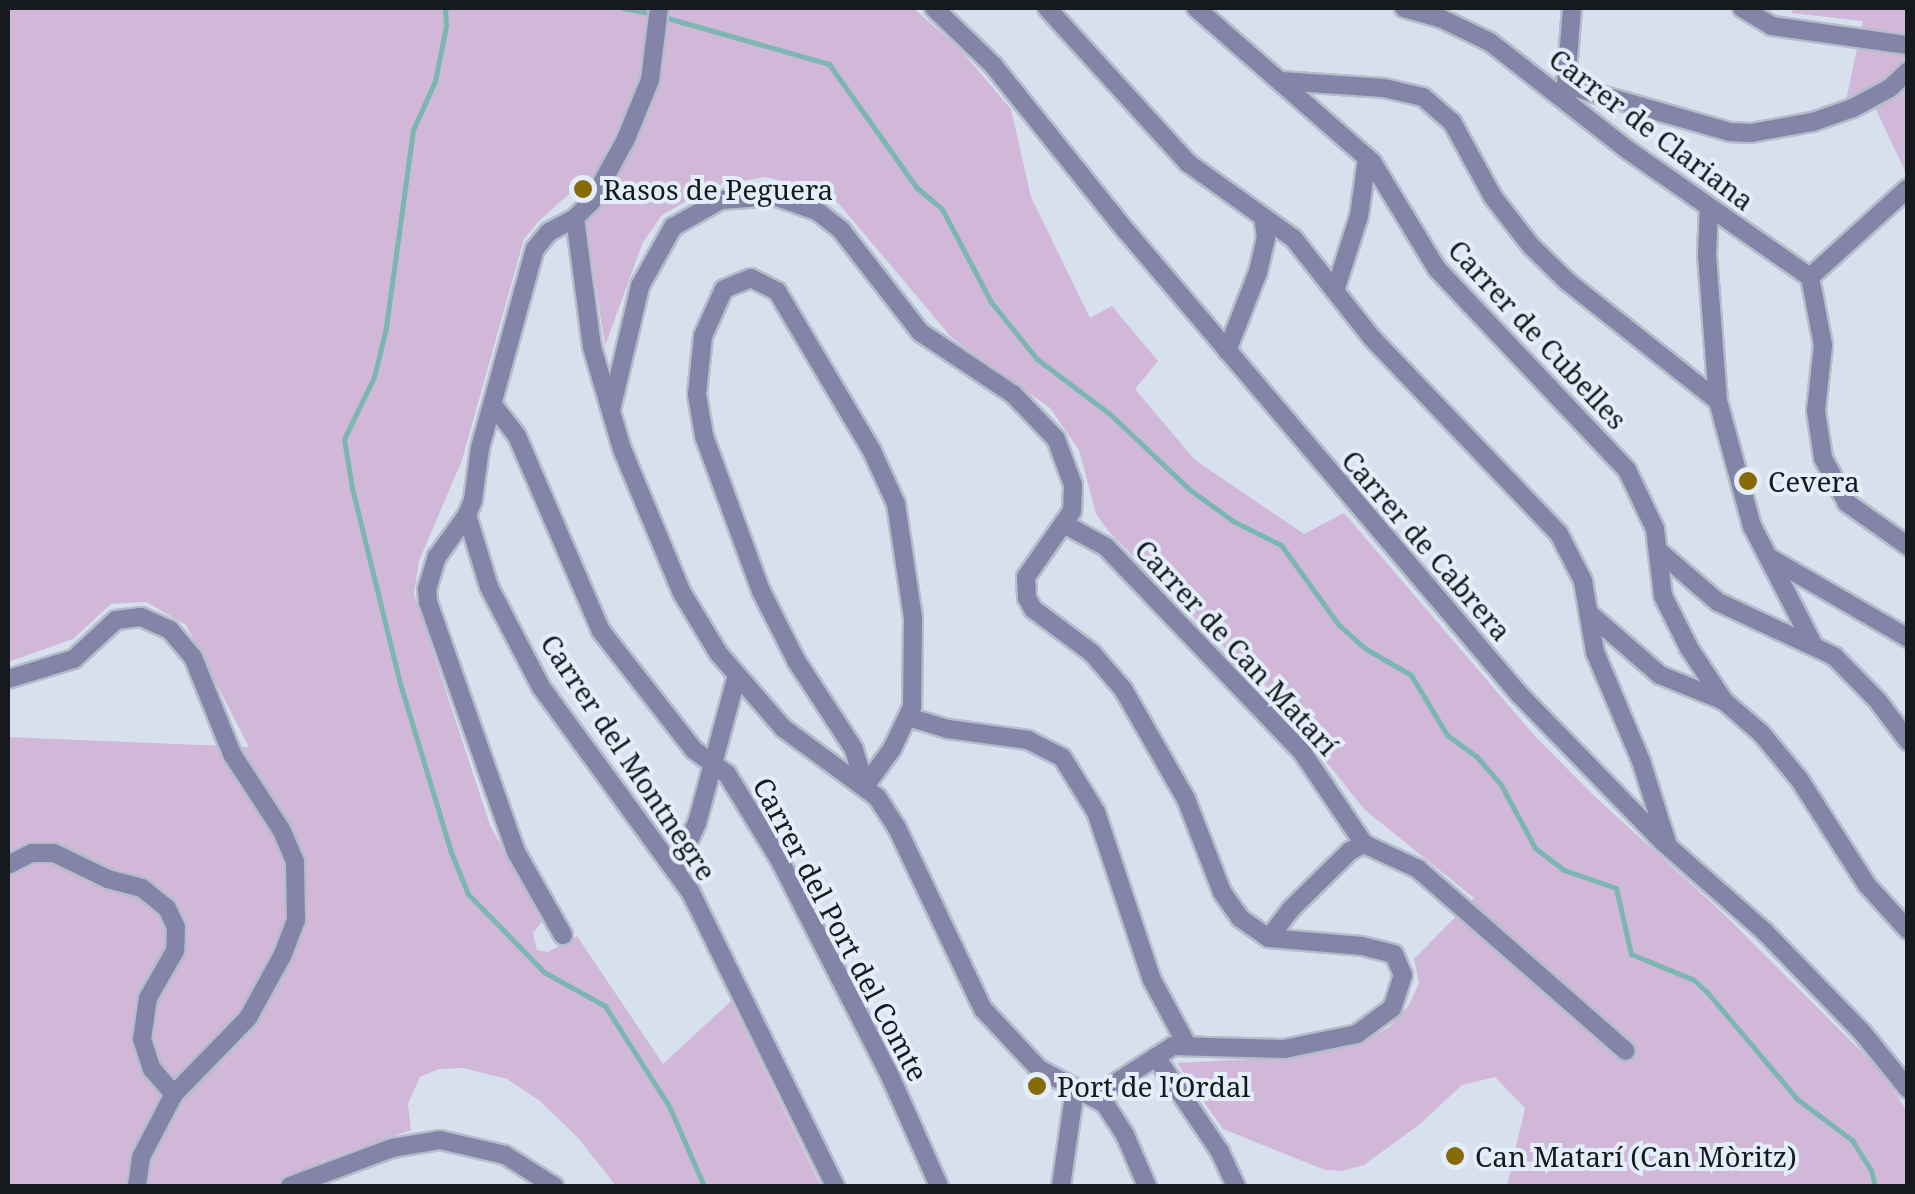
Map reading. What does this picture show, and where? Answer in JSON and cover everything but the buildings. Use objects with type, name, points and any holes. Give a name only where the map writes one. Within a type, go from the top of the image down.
[{"type":"street","points":[[563,936],[516,852],[428,602],[436,557],[468,516],[535,249],[549,232],[575,218],[600,188],[641,107],[656,55],[658,8]]},
{"type":"street","name":"Carrer de Cabrera","points":[[936,8],[993,65],[1228,352],[1520,695],[1668,846],[1764,931],[1862,1032],[1908,1089]]},
{"type":"street","points":[[1046,8],[1188,163],[1294,239],[1372,338],[1547,518],[1578,571],[1595,652],[1641,760],[1668,846]]},
{"type":"street","name":"Carrer de Cubelles","points":[[1196,8],[1367,158],[1390,186],[1396,205],[1437,269],[1628,470],[1649,510],[1660,552],[1664,596],[1704,674],[1724,701]]},
{"type":"street","name":"Carrer de Clariana","points":[[1404,8],[1440,18],[1490,42],[1566,93],[1710,207],[1810,277]]},
{"type":"street","points":[[1572,8],[1566,93],[1716,128],[1751,133],[1813,122],[1854,108],[1890,88],[1908,71]]},
{"type":"street","points":[[1742,8],[1908,45]]},
{"type":"street","points":[[1281,82],[1384,88],[1424,97],[1452,122],[1493,197],[1532,246],[1568,282],[1718,402]]},
{"type":"street","points":[[1335,291],[1359,216],[1367,158]]},
{"type":"street","points":[[1908,188],[1810,277],[1822,345],[1816,411],[1822,458],[1847,503],[1908,546]]},
{"type":"street","points":[[610,410],[640,286],[673,227],[720,200],[746,196],[792,200],[841,230],[920,332],[1013,394],[1056,438],[1073,485],[1066,525],[1032,562],[1026,577],[1027,598],[1042,618],[1092,653],[1123,689],[1186,799],[1222,892],[1240,918],[1270,938],[1309,945],[1362,946],[1394,954],[1403,975],[1399,997],[1392,1008],[1357,1034],[1320,1045],[1252,1050],[1173,1046],[1094,1097]]},
{"type":"street","points":[[1710,207],[1707,255],[1718,402],[1740,494],[1814,646]]},
{"type":"street","points":[[1228,352],[1258,272],[1266,238],[1263,217]]},
{"type":"street","points":[[575,218],[592,347],[622,450],[682,593],[737,675],[783,728],[866,786]]},
{"type":"street","points":[[866,786],[908,717],[913,618],[888,482],[777,290],[751,278],[737,281],[724,290],[703,336],[696,394],[704,436],[761,592],[797,662],[854,749],[866,786],[897,828],[983,1009],[1039,1068],[1094,1097],[1114,1115],[1148,1186]]},
{"type":"street","name":"Carrer del Port del Comte","points":[[493,405],[518,436],[592,616],[694,750],[712,762],[739,792],[780,859],[890,1076],[939,1186]]},
{"type":"street","name":"Carrer del Montnegre","points":[[468,516],[488,586],[541,687],[690,891],[834,1186]]},
{"type":"street","name":"Carrer de Can Matarí","points":[[1066,525],[1106,547],[1302,752],[1364,844]]},
{"type":"street","points":[[1660,552],[1718,602],[1834,656],[1878,701],[1908,741]]},
{"type":"street","points":[[1767,556],[1908,638]]},
{"type":"street","points":[[1590,614],[1660,675],[1724,701],[1782,755],[1867,885],[1908,930]]},
{"type":"street","points":[[8,679],[74,659],[116,620],[141,617],[161,625],[193,657],[232,754],[290,847],[297,906],[282,956],[248,1018],[174,1094],[140,1156],[137,1186]]},
{"type":"street","points":[[676,871],[697,824],[737,675]]},
{"type":"street","points":[[908,717],[948,729],[1028,740],[1048,747],[1071,768],[1096,812],[1152,980],[1187,1046]]},
{"type":"street","points":[[1270,938],[1290,910],[1350,850],[1364,844],[1418,868],[1626,1051]]},
{"type":"street","points":[[8,864],[32,853],[54,852],[108,879],[142,888],[167,908],[176,927],[175,952],[144,1010],[142,1039],[152,1070],[174,1094]]},
{"type":"street","points":[[1156,1057],[1220,1152],[1236,1186]]},
{"type":"street","points":[[1061,1186],[1075,1089]]},
{"type":"street","points":[[290,1186],[325,1180],[392,1148],[440,1140],[505,1155],[554,1186]]},
{"type":"shaded area","points":[[8,8],[913,8],[958,47],[1011,109],[1031,197],[1090,318],[1112,306],[1158,361],[1135,389],[1195,460],[1304,534],[1344,513],[1534,735],[1592,794],[1723,913],[1881,1071],[1907,1111],[1907,1186],[1507,1186],[1525,1108],[1495,1077],[1462,1085],[1420,1124],[1364,1165],[1342,1171],[1325,1170],[1223,1129],[1177,1063],[1305,1056],[1368,1040],[1389,1027],[1409,1005],[1419,983],[1414,959],[1474,898],[1365,810],[1274,697],[1109,532],[1096,514],[1079,450],[1050,408],[952,338],[839,204],[818,189],[765,177],[713,186],[662,215],[643,242],[605,346],[580,184],[539,221],[524,239],[462,460],[419,561],[414,594],[490,825],[542,922],[533,933],[537,950],[548,952],[577,936],[663,1064],[731,1001],[821,1186],[616,1186],[579,1139],[540,1101],[507,1079],[463,1068],[439,1069],[420,1077],[408,1104],[411,1130],[322,1161],[309,1186],[8,1186],[8,737],[249,747],[186,625],[146,602],[111,604],[73,639],[8,662]]},
{"type":"shaded area","points":[[1793,8],[1907,8],[1906,173],[1867,91],[1846,100],[1863,21],[1791,13]]},
{"type":"waterway","points":[[445,8],[446,26],[435,81],[413,130],[386,328],[374,377],[344,439],[352,488],[399,680],[451,852],[468,894],[544,972],[605,1006],[669,1106],[704,1186]]},
{"type":"waterway","points":[[623,8],[653,14]]},
{"type":"waterway","points":[[664,17],[829,64],[916,187],[942,209],[991,302],[1037,359],[1110,414],[1189,489],[1233,521],[1281,545],[1339,625],[1366,649],[1411,675],[1447,735],[1477,757],[1500,783],[1535,848],[1564,870],[1616,888],[1631,954],[1694,980],[1707,992],[1797,1099],[1852,1140],[1871,1170],[1875,1186]]},
{"type":"place","name":"Rasos de Peguera","points":[[583,189]]},
{"type":"place","name":"Cevera","points":[[1748,481]]},
{"type":"place","name":"Port de l'Ordal","points":[[1037,1086]]},
{"type":"place","name":"Can Matarí (Can Mòritz)","points":[[1455,1156]]}]
